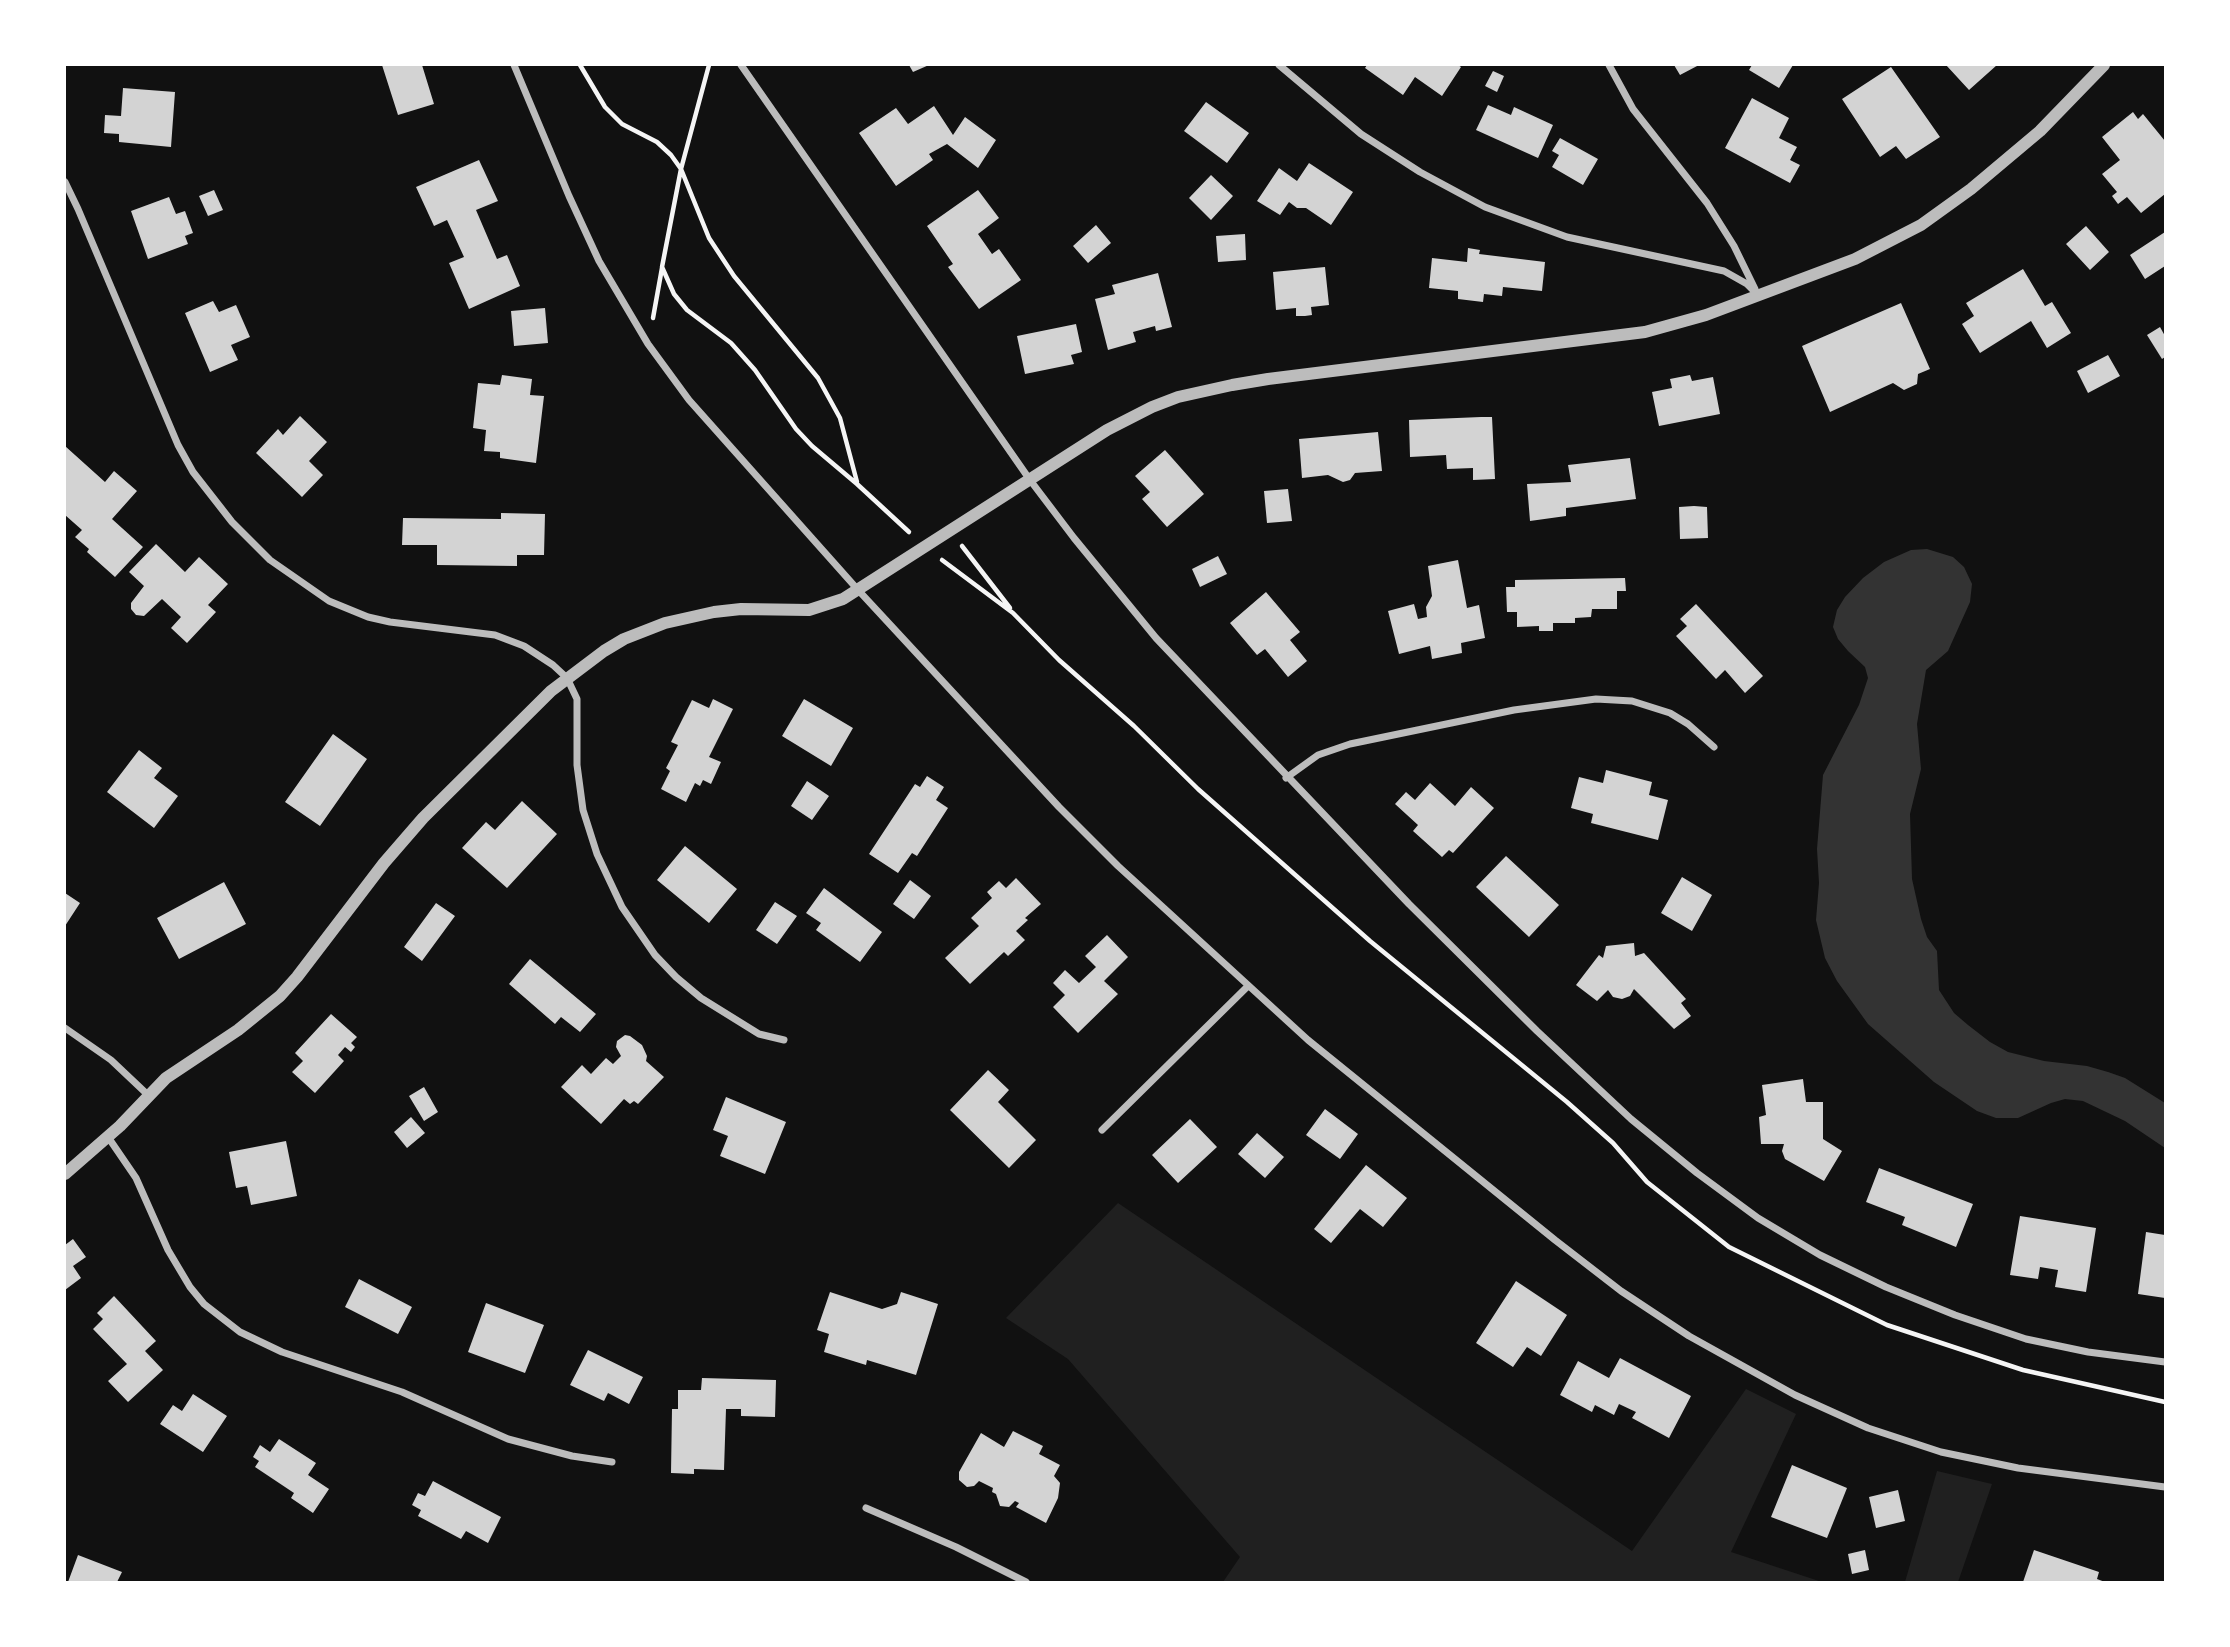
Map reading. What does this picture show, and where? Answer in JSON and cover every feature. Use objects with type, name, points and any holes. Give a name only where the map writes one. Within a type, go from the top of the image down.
[{"type":"street","points":[[514,65],[584,230],[616,291],[648,344],[712,428],[1086,835],[1248,986],[1340,1067],[1590,1267],[1689,1336],[1758,1376],[1868,1428],[1941,1452],[2018,1468],[2165,1487]]},
{"type":"street","points":[[741,65],[1030,480],[1156,638],[1286,778],[1560,1053],[1666,1148],[1758,1218],[1853,1272],[1980,1324],[2060,1347],[2165,1362]]},
{"type":"street","points":[[1279,65],[1361,134],[1420,172],[1485,207],[1567,237],[1717,269],[1736,277],[1758,296]]},
{"type":"street","points":[[1609,65],[1633,109],[1721,224],[1758,296]]},
{"type":"street","points":[[65,1174],[108,1137],[166,1078],[238,1030],[280,996],[416,825],[567,678],[624,639],[666,623],[714,612],[741,609],[809,610],[826,606],[859,591],[1125,420],[1152,407],[1205,391],[1268,379],[1645,332],[1675,325],[1855,259],[1921,225],[1971,189],[2040,131],[2104,65]]},
{"type":"street","points":[[65,182],[178,445],[205,489],[251,543],[309,589],[350,610],[390,622],[510,639],[540,654],[567,678],[577,699],[576,765],[583,810],[597,854],[622,907],[655,955],[676,977],[702,998],[759,1034],[784,1040]]},
{"type":"street","points":[[1286,778],[1318,755],[1350,744],[1514,710],[1596,699],[1632,701],[1670,713],[1688,724],[1714,747]]},
{"type":"street","points":[[1102,1130],[1248,986]]},
{"type":"street","points":[[65,1028],[111,1060],[148,1094]]},
{"type":"street","points":[[108,1137],[136,1178],[168,1250],[190,1287],[204,1304],[240,1332],[282,1352],[391,1388],[508,1439],[572,1457],[612,1462]]},
{"type":"street","points":[[866,1508],[956,1547],[1026,1582]]},
{"type":"path","points":[[580,65],[605,107],[622,124],[657,142],[681,169],[709,238],[734,276],[818,378],[840,418],[858,484]]},
{"type":"path","points":[[648,344],[681,169],[709,65]]},
{"type":"path","points":[[662,267],[674,294],[687,310],[731,343],[755,370],[796,429],[812,446],[858,484],[926,548],[1013,613],[1059,660],[1134,726],[1198,789],[1370,941],[1567,1102],[1613,1143],[1647,1182],[1730,1247],[1887,1325],[2023,1370],[2165,1402]]},
{"type":"path","points":[[961,545],[1013,613]]},
{"type":"shaded area","points":[[1927,549],[1953,557],[1964,567],[1972,584],[1970,602],[1948,651],[1926,670],[1917,724],[1921,769],[1910,814],[1912,879],[1927,937],[1937,951],[1939,990],[1954,1013],[1990,1042],[2008,1052],[2108,1072],[2125,1078],[2165,1103],[2165,1148],[2125,1121],[2083,1101],[2065,1099],[2018,1118],[1996,1118],[1977,1111],[1934,1082],[1868,1024],[1837,981],[1825,958],[1816,920],[1819,883],[1817,849],[1823,775],[1859,705],[1868,678],[1865,667],[1838,639],[1833,627],[1837,610],[1863,578],[1884,562],[1911,550]]},
{"type":"shaded area","points":[[1118,1203],[1632,1551],[1746,1389],[1796,1414],[1731,1552],[1822,1582],[1223,1582],[1240,1557],[1068,1359],[1006,1318]]},
{"type":"shaded area","points":[[1937,1471],[1992,1484],[1958,1582],[1905,1582]]},
{"type":"building","points":[[382,65],[422,65],[434,104],[398,115]]},
{"type":"building","points":[[909,65],[929,65],[913,72]]},
{"type":"building","points":[[1367,65],[1461,67],[1442,96],[1415,77],[1403,95],[1365,68]]},
{"type":"building","points":[[1674,65],[1699,65],[1680,75]]},
{"type":"building","points":[[1752,65],[1793,65],[1779,88],[1749,70]]},
{"type":"building","points":[[1946,65],[1997,65],[1969,90]]},
{"type":"building","points":[[1891,67],[1940,137],[1906,159],[1896,146],[1880,157],[1842,99]]},
{"type":"building","points":[[1493,71],[1504,76],[1497,92],[1485,86]]},
{"type":"building","points":[[123,88],[175,92],[171,147],[119,142],[119,134],[104,133],[105,115],[121,116]]},
{"type":"building","points":[[1752,98],[1789,118],[1779,138],[1797,147],[1790,160],[1800,165],[1790,183],[1725,148]]},
{"type":"building","points":[[1206,102],[1249,133],[1227,163],[1184,131]]},
{"type":"building","points":[[1488,105],[1511,115],[1514,107],[1553,125],[1538,158],[1476,130]]},
{"type":"building","points":[[934,106],[953,135],[965,117],[996,140],[978,168],[947,144],[929,154],[933,160],[896,186],[859,133],[896,108],[908,124]]},
{"type":"building","points":[[2133,112],[2138,119],[2143,114],[2165,141],[2165,194],[2141,213],[2127,197],[2118,204],[2112,196],[2117,192],[2102,174],[2120,160],[2102,137]]},
{"type":"building","points":[[1560,138],[1598,159],[1583,185],[1552,167],[1559,155],[1552,151]]},
{"type":"building","points":[[479,160],[498,201],[476,210],[497,259],[507,255],[520,286],[469,309],[449,263],[464,257],[447,220],[434,226],[416,187]]},
{"type":"building","points":[[1309,163],[1353,192],[1331,225],[1306,208],[1297,208],[1289,202],[1280,215],[1257,201],[1279,168],[1297,181]]},
{"type":"building","points":[[1211,175],[1233,196],[1211,220],[1189,198]]},
{"type":"building","points":[[214,190],[223,210],[208,216],[199,196]]},
{"type":"building","points":[[978,190],[999,218],[978,234],[992,254],[999,249],[1021,280],[979,309],[948,267],[953,264],[927,226]]},
{"type":"building","points":[[169,197],[176,214],[185,211],[193,233],[185,236],[188,244],[148,259],[131,211]]},
{"type":"building","points":[[1096,225],[1111,243],[1088,263],[1073,246]]},
{"type":"building","points":[[2086,226],[2109,252],[2090,270],[2066,244]]},
{"type":"building","points":[[2165,232],[2165,266],[2145,279],[2130,255]]},
{"type":"building","points":[[1245,234],[1246,260],[1218,262],[1216,236]]},
{"type":"building","points":[[1468,248],[1480,250],[1479,254],[1545,262],[1542,291],[1503,287],[1502,296],[1484,294],[1483,302],[1458,299],[1458,291],[1429,288],[1432,258],[1467,262]]},
{"type":"building","points":[[1325,267],[1329,305],[1311,307],[1312,315],[1305,316],[1296,316],[1296,308],[1276,310],[1273,272]]},
{"type":"building","points":[[2023,269],[2045,306],[2052,302],[2071,333],[2047,348],[2031,321],[1980,353],[1962,324],[1974,316],[1966,303]]},
{"type":"building","points":[[1158,273],[1172,327],[1156,331],[1155,326],[1133,332],[1136,342],[1108,350],[1095,299],[1115,294],[1112,285]]},
{"type":"building","points":[[213,301],[219,312],[236,305],[250,337],[231,345],[238,360],[210,372],[185,313]]},
{"type":"building","points":[[1901,303],[1930,369],[1918,374],[1917,384],[1904,390],[1893,383],[1830,412],[1802,346]]},
{"type":"building","points":[[545,308],[548,343],[514,346],[511,311]]},
{"type":"building","points":[[1076,324],[1082,352],[1071,355],[1074,364],[1025,374],[1017,336]]},
{"type":"building","points":[[2160,327],[2165,336],[2165,357],[2162,359],[2147,335]]},
{"type":"building","points":[[2108,355],[2120,376],[2088,393],[2077,371]]},
{"type":"building","points":[[502,375],[532,379],[530,395],[544,396],[536,463],[500,458],[500,452],[484,451],[486,430],[473,428],[478,383],[500,385]]},
{"type":"building","points":[[1690,375],[1692,381],[1713,377],[1720,414],[1659,426],[1652,392],[1672,388],[1670,379]]},
{"type":"building","points":[[300,416],[327,442],[309,461],[323,475],[302,497],[256,453],[278,429],[283,435]]},
{"type":"building","points":[[1492,417],[1495,479],[1473,480],[1473,468],[1447,469],[1446,455],[1410,457],[1409,420]]},
{"type":"building","points":[[1378,432],[1382,471],[1355,473],[1350,480],[1343,482],[1328,475],[1302,478],[1299,439]]},
{"type":"building","points":[[65,446],[105,482],[114,471],[137,491],[112,519],[143,547],[115,577],[87,552],[89,549],[75,537],[82,530],[65,515]]},
{"type":"building","points":[[1165,450],[1204,494],[1167,527],[1142,499],[1150,492],[1135,476]]},
{"type":"building","points":[[1630,458],[1636,499],[1566,508],[1566,516],[1530,521],[1527,484],[1571,482],[1568,465]]},
{"type":"building","points":[[1288,489],[1292,521],[1267,523],[1264,491]]},
{"type":"building","points":[[1679,507],[1707,507],[1708,538],[1680,539]]},
{"type":"building","points":[[501,513],[545,514],[544,555],[517,555],[517,566],[437,565],[437,545],[402,545],[403,518],[501,519]]},
{"type":"building","points":[[156,544],[185,572],[199,557],[228,584],[208,605],[216,612],[187,643],[171,628],[181,617],[162,599],[144,616],[136,615],[131,609],[131,603],[144,586],[129,572]]},
{"type":"building","points":[[1218,556],[1227,574],[1200,587],[1192,569]]},
{"type":"building","points":[[1458,560],[1467,608],[1479,605],[1485,638],[1461,643],[1462,653],[1432,659],[1430,646],[1399,654],[1388,611],[1414,604],[1418,619],[1427,617],[1426,607],[1432,596],[1428,566]]},
{"type":"building","points":[[1625,578],[1626,591],[1617,591],[1617,609],[1592,609],[1591,617],[1575,618],[1575,623],[1553,623],[1553,631],[1539,631],[1539,626],[1517,627],[1517,612],[1507,612],[1506,587],[1515,587],[1515,580]]},
{"type":"building","points":[[1266,592],[1300,632],[1290,640],[1307,661],[1288,677],[1265,649],[1257,655],[1230,623]]},
{"type":"building","points":[[1696,604],[1763,676],[1745,693],[1725,670],[1716,679],[1676,636],[1687,626],[1680,619]]},
{"type":"building","points":[[713,699],[733,709],[709,757],[721,762],[711,784],[703,780],[700,786],[695,783],[686,802],[661,789],[670,771],[666,768],[678,745],[671,742],[692,700],[709,708]]},
{"type":"building","points":[[804,699],[853,728],[831,766],[782,736]]},
{"type":"building","points":[[333,734],[367,759],[320,826],[285,802]]},
{"type":"building","points":[[139,750],[162,768],[154,778],[178,796],[154,828],[107,792]]},
{"type":"building","points":[[1606,770],[1652,782],[1649,795],[1668,800],[1658,840],[1591,823],[1593,814],[1571,808],[1579,777],[1603,783]]},
{"type":"building","points":[[927,776],[944,787],[936,800],[948,808],[917,856],[912,853],[898,873],[869,854],[915,784],[920,787]]},
{"type":"building","points":[[807,781],[829,796],[812,820],[791,806]]},
{"type":"building","points":[[1430,783],[1455,806],[1471,787],[1494,808],[1453,853],[1449,850],[1442,857],[1413,831],[1418,825],[1395,804],[1406,792],[1415,800]]},
{"type":"building","points":[[522,801],[557,834],[507,888],[462,848],[486,822],[495,830]]},
{"type":"building","points":[[685,846],[737,889],[709,923],[657,880]]},
{"type":"building","points":[[1506,856],[1559,905],[1529,937],[1476,887]]},
{"type":"building","points":[[1682,877],[1712,895],[1692,931],[1661,913]]},
{"type":"building","points":[[1016,878],[1041,904],[1025,918],[1028,920],[1016,931],[1025,940],[1008,956],[1004,952],[970,984],[945,958],[979,926],[971,918],[992,898],[987,892],[999,881],[1006,888]]},
{"type":"building","points":[[910,880],[931,896],[914,919],[893,904]]},
{"type":"building","points":[[224,882],[246,924],[179,959],[157,918]]},
{"type":"building","points":[[824,888],[882,932],[860,962],[816,930],[821,923],[806,913]]},
{"type":"building","points":[[65,893],[80,903],[65,926]]},
{"type":"building","points":[[775,902],[797,916],[777,944],[756,930]]},
{"type":"building","points":[[436,903],[455,916],[422,961],[404,947]]},
{"type":"building","points":[[1107,935],[1128,957],[1104,981],[1118,994],[1078,1033],[1053,1007],[1065,995],[1053,983],[1065,970],[1079,983],[1096,967],[1085,956]]},
{"type":"building","points":[[1634,943],[1635,956],[1644,953],[1686,999],[1681,1003],[1691,1016],[1674,1029],[1634,989],[1630,996],[1622,999],[1613,997],[1608,990],[1597,1001],[1576,985],[1599,955],[1603,958],[1606,946]]},
{"type":"building","points":[[530,959],[596,1014],[580,1032],[561,1017],[555,1024],[509,984]]},
{"type":"building","points":[[331,1014],[357,1037],[351,1043],[355,1047],[351,1052],[345,1047],[338,1055],[344,1061],[315,1093],[292,1072],[303,1061],[295,1053]]},
{"type":"building","points":[[625,1035],[642,1045],[647,1056],[646,1061],[664,1077],[638,1104],[634,1101],[630,1104],[624,1099],[601,1124],[561,1087],[582,1065],[591,1074],[606,1058],[613,1064],[621,1056],[616,1047],[617,1041]]},
{"type":"building","points":[[988,1070],[1009,1090],[998,1102],[1036,1140],[1009,1168],[950,1110]]},
{"type":"building","points":[[1803,1079],[1806,1102],[1823,1102],[1823,1139],[1842,1151],[1824,1181],[1785,1159],[1782,1151],[1784,1144],[1761,1144],[1759,1117],[1766,1115],[1762,1085]]},
{"type":"building","points":[[424,1087],[438,1112],[424,1121],[409,1096]]},
{"type":"building","points":[[726,1097],[786,1122],[765,1174],[720,1156],[728,1136],[713,1130]]},
{"type":"building","points":[[1325,1109],[1358,1134],[1340,1159],[1306,1135]]},
{"type":"building","points":[[411,1117],[425,1133],[407,1148],[394,1132]]},
{"type":"building","points":[[1190,1119],[1217,1147],[1178,1183],[1152,1155]]},
{"type":"building","points":[[1257,1133],[1284,1157],[1265,1178],[1238,1154]]},
{"type":"building","points":[[286,1141],[297,1196],[251,1205],[247,1186],[236,1188],[229,1152]]},
{"type":"building","points":[[1366,1165],[1407,1198],[1383,1227],[1360,1209],[1331,1243],[1314,1229]]},
{"type":"building","points":[[1879,1168],[1973,1204],[1956,1247],[1902,1225],[1905,1217],[1866,1202]]},
{"type":"building","points":[[2020,1216],[2096,1228],[2086,1292],[2055,1287],[2058,1270],[2040,1267],[2038,1279],[2010,1275]]},
{"type":"building","points":[[2146,1232],[2165,1235],[2165,1298],[2138,1294]]},
{"type":"building","points":[[73,1239],[86,1257],[73,1266],[81,1278],[65,1290],[65,1245]]},
{"type":"building","points":[[359,1279],[412,1307],[398,1334],[345,1307]]},
{"type":"building","points":[[1516,1281],[1567,1315],[1541,1356],[1527,1347],[1513,1367],[1476,1343]]},
{"type":"building","points":[[830,1292],[882,1309],[897,1304],[901,1292],[938,1304],[916,1375],[867,1360],[866,1365],[824,1352],[829,1334],[817,1330]]},
{"type":"building","points":[[114,1296],[156,1341],[145,1351],[163,1370],[128,1402],[108,1381],[127,1364],[93,1329],[103,1319],[97,1313]]},
{"type":"building","points":[[486,1303],[544,1325],[525,1373],[468,1352]]},
{"type":"building","points":[[588,1350],[643,1377],[629,1404],[608,1393],[604,1401],[570,1385]]},
{"type":"building","points":[[1620,1358],[1691,1396],[1669,1438],[1632,1418],[1636,1412],[1619,1404],[1614,1415],[1595,1405],[1592,1412],[1560,1395],[1578,1361],[1609,1378]]},
{"type":"building","points":[[702,1378],[776,1380],[775,1417],[741,1416],[741,1409],[726,1409],[724,1470],[694,1469],[694,1474],[671,1473],[672,1409],[678,1409],[678,1390],[701,1390]]},
{"type":"building","points":[[193,1394],[227,1416],[203,1452],[160,1424],[173,1405],[182,1411]]},
{"type":"building","points":[[1013,1431],[1043,1446],[1039,1454],[1060,1465],[1054,1476],[1060,1483],[1058,1498],[1046,1523],[1016,1507],[1019,1503],[1015,1501],[1009,1507],[1000,1506],[996,1494],[992,1492],[993,1488],[979,1481],[974,1486],[967,1487],[959,1480],[959,1472],[981,1433],[1004,1447]]},
{"type":"building","points":[[279,1439],[316,1463],[308,1475],[329,1489],[313,1513],[291,1498],[294,1493],[255,1467],[259,1461],[253,1457],[260,1445],[270,1452]]},
{"type":"building","points":[[1792,1465],[1847,1488],[1827,1538],[1771,1517]]},
{"type":"building","points":[[433,1481],[501,1517],[488,1543],[466,1531],[461,1539],[418,1516],[421,1510],[412,1505],[418,1493],[425,1496]]},
{"type":"building","points":[[1898,1490],[1905,1521],[1876,1528],[1869,1497]]},
{"type":"building","points":[[1865,1550],[1869,1570],[1852,1574],[1848,1554]]},
{"type":"building","points":[[2034,1550],[2099,1572],[2097,1579],[2105,1582],[2023,1582]]},
{"type":"building","points":[[78,1555],[122,1572],[117,1582],[68,1582]]}]
